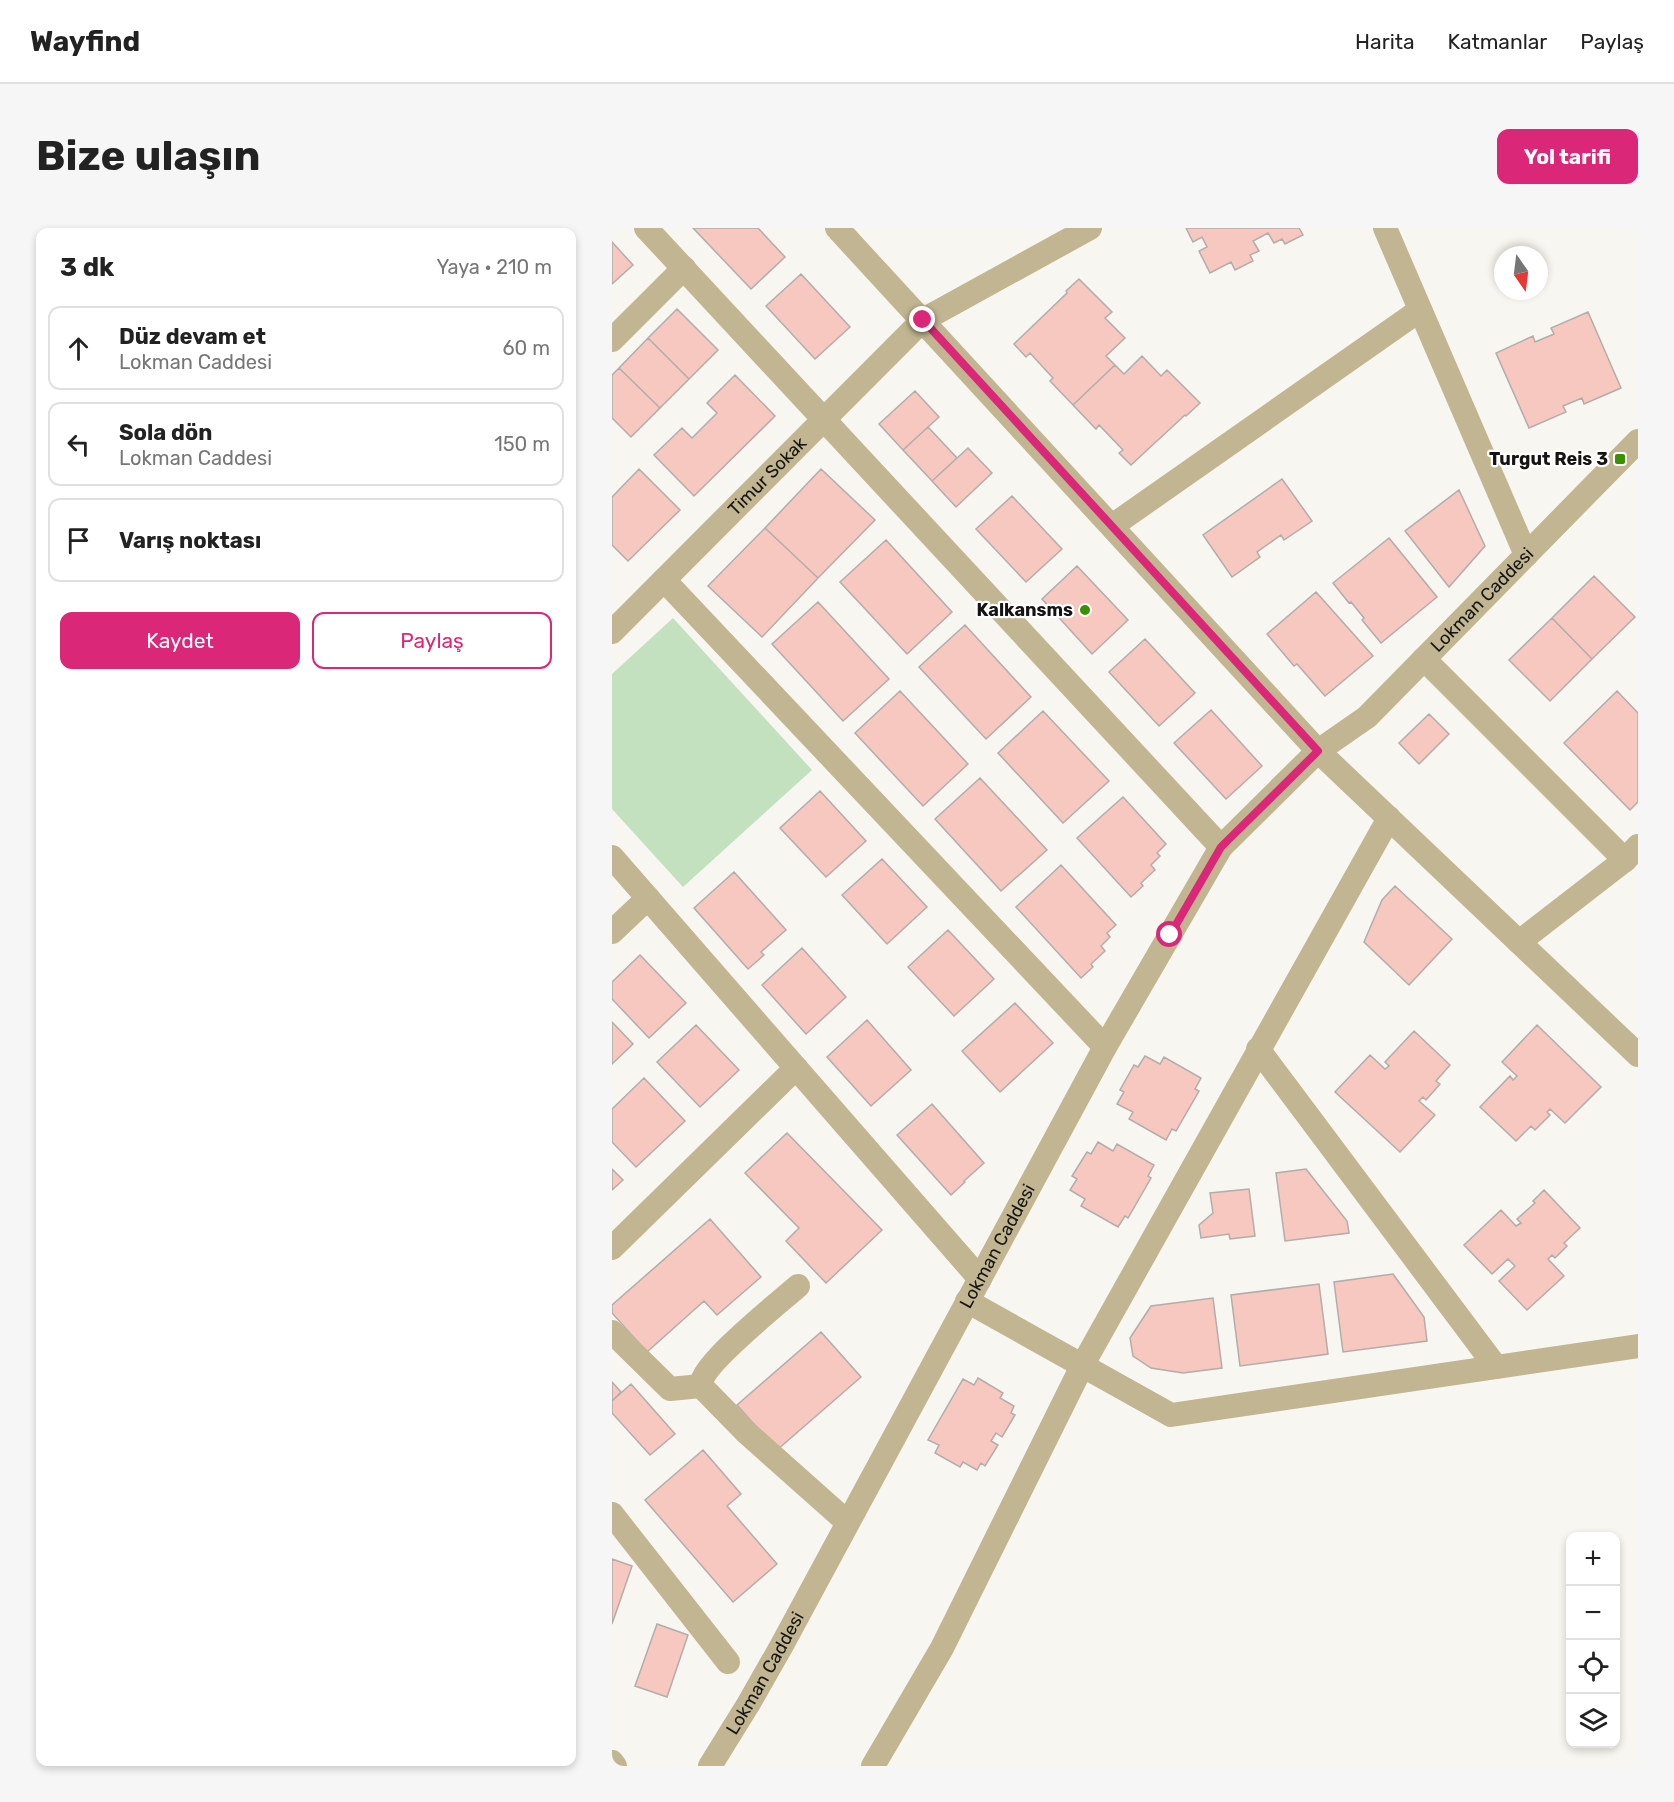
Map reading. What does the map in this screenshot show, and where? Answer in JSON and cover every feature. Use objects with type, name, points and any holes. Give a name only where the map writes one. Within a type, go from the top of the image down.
[{"type":"street","points":[[646,228],[1221,847]]},
{"type":"street","points":[[837,228],[1318,751],[1638,1055]]},
{"type":"street","name":"Timur Sokak","points":[[612,632],[923,320],[1090,228]]},
{"type":"street","points":[[1385,228],[1526,555]]},
{"type":"street","points":[[612,340],[684,268]]},
{"type":"street","points":[[1112,526],[1420,310]]},
{"type":"street","name":"Lokman Caddesi","points":[[710,1766],[776,1654],[1105,1047],[1221,847],[1318,751],[1367,717],[1638,441]]},
{"type":"street","points":[[664,580],[1105,1047]]},
{"type":"street","points":[[1424,659],[1631,853],[1519,942]]},
{"type":"street","points":[[873,1766],[942,1648],[1082,1366],[1389,818]]},
{"type":"street","points":[[612,857],[980,1278]]},
{"type":"street","points":[[612,932],[648,898]]},
{"type":"street","points":[[1258,1049],[1496,1367]]},
{"type":"street","points":[[612,1248],[796,1068]]},
{"type":"street","points":[[701,1386],[704,1374],[713,1363],[798,1286]]},
{"type":"street","points":[[967,1302],[1172,1416],[1638,1346]]},
{"type":"street","points":[[612,1332],[669,1389],[701,1386]]},
{"type":"street","points":[[701,1386],[747,1433],[847,1522]]},
{"type":"street","points":[[612,1514],[728,1662]]},
{"type":"street","points":[[612,1762],[615,1766]]},
{"type":"green space","points":[[673,618],[812,770],[683,887],[612,809],[612,674]]},
{"type":"building","points":[[693,228],[758,228],[785,257],[751,289]]},
{"type":"building","points":[[1186,228],[1299,228],[1303,235],[1285,244],[1282,239],[1274,243],[1268,233],[1253,241],[1259,251],[1250,255],[1253,261],[1235,270],[1231,262],[1210,273],[1199,251],[1207,247],[1202,237],[1193,242]]},
{"type":"building","points":[[612,242],[633,265],[612,284]]},
{"type":"building","points":[[801,274],[850,327],[815,359],[766,306]]},
{"type":"building","points":[[1079,279],[1112,312],[1105,318],[1125,338],[1106,356],[1115,365],[1073,405],[1050,381],[1053,378],[1030,353],[1026,357],[1014,344]]},
{"type":"building","points":[[677,309],[718,350],[689,379],[648,338]]},
{"type":"building","points":[[1588,312],[1621,388],[1584,404],[1582,398],[1563,406],[1566,412],[1529,428],[1496,353],[1533,336],[1535,342],[1554,334],[1551,328]]},
{"type":"building","points":[[648,338],[689,379],[660,408],[619,368]]},
{"type":"building","points":[[1142,356],[1161,376],[1167,370],[1200,403],[1131,465],[1119,453],[1123,450],[1099,425],[1096,429],[1073,405],[1115,365],[1124,374]]},
{"type":"building","points":[[619,368],[660,408],[631,437],[612,418],[612,375]]},
{"type":"building","points":[[735,375],[775,416],[694,496],[654,455],[682,428],[692,438],[717,413],[707,403]]},
{"type":"building","points":[[915,391],[939,417],[903,450],[879,424]]},
{"type":"building","points":[[928,427],[957,458],[932,481],[903,450]]},
{"type":"building","points":[[968,448],[992,473],[956,507],[932,481]]},
{"type":"building","points":[[639,469],[680,510],[628,561],[612,545],[612,497]]},
{"type":"building","points":[[821,469],[875,520],[818,578],[765,528]]},
{"type":"building","points":[[1282,479],[1312,521],[1284,540],[1281,535],[1257,552],[1260,557],[1232,577],[1203,535]]},
{"type":"building","points":[[1459,490],[1485,546],[1449,587],[1405,531]]},
{"type":"building","points":[[1012,496],[1062,549],[1026,582],[976,529]]},
{"type":"building","points":[[765,528],[818,578],[762,637],[708,586]]},
{"type":"building","points":[[1389,538],[1437,597],[1381,643],[1362,620],[1364,618],[1333,583]]},
{"type":"building","points":[[886,540],[952,612],[907,654],[840,582]]},
{"type":"building","name":"Kalkansms","points":[[1077,566],[1128,620],[1092,654],[1042,599]]},
{"type":"building","points":[[1594,576],[1635,617],[1592,659],[1552,618]]},
{"type":"building","points":[[1316,592],[1373,656],[1325,696],[1297,664],[1294,666],[1267,634]]},
{"type":"building","points":[[818,602],[889,679],[843,721],[772,644]]},
{"type":"building","points":[[1552,618],[1592,659],[1550,701],[1509,660]]},
{"type":"building","points":[[965,625],[1031,697],[986,739],[919,667]]},
{"type":"building","points":[[1145,639],[1195,693],[1159,726],[1109,672]]},
{"type":"building","points":[[900,691],[968,764],[923,806],[855,733]]},
{"type":"building","points":[[1617,691],[1638,713],[1638,802],[1630,810],[1564,743]]},
{"type":"building","points":[[1211,710],[1262,766],[1226,799],[1174,743]]},
{"type":"building","points":[[1043,711],[1109,781],[1063,823],[998,753]]},
{"type":"building","points":[[1429,714],[1449,734],[1419,764],[1399,743]]},
{"type":"building","points":[[980,778],[1047,850],[1001,891],[935,819]]},
{"type":"building","points":[[820,791],[866,841],[826,877],[780,828]]},
{"type":"building","points":[[1123,797],[1166,844],[1157,853],[1160,856],[1151,865],[1155,870],[1141,883],[1143,886],[1131,897],[1077,838]]},
{"type":"building","points":[[882,859],[927,907],[887,944],[842,895]]},
{"type":"building","points":[[1061,865],[1116,925],[1107,933],[1110,937],[1101,946],[1105,951],[1091,964],[1093,967],[1081,978],[1016,907]]},
{"type":"building","points":[[734,872],[786,930],[761,952],[764,955],[748,969],[694,908]]},
{"type":"building","points":[[1395,886],[1452,939],[1409,985],[1364,942],[1382,900]]},
{"type":"building","points":[[948,930],[994,979],[954,1016],[908,967]]},
{"type":"building","points":[[802,948],[846,997],[806,1034],[762,985]]},
{"type":"building","points":[[640,955],[686,1003],[649,1038],[612,999],[612,982]]},
{"type":"building","points":[[1015,1003],[1053,1043],[1000,1092],[962,1051]]},
{"type":"building","points":[[867,1020],[911,1070],[871,1106],[827,1057]]},
{"type":"building","points":[[612,1022],[633,1044],[612,1064]]},
{"type":"building","points":[[696,1025],[739,1070],[700,1107],[657,1062]]},
{"type":"building","points":[[1537,1025],[1601,1087],[1565,1123],[1550,1109],[1547,1112],[1550,1115],[1535,1130],[1531,1126],[1516,1141],[1480,1107],[1510,1076],[1513,1080],[1517,1076],[1502,1062]]},
{"type":"building","points":[[1414,1031],[1450,1065],[1436,1081],[1440,1084],[1426,1100],[1423,1097],[1419,1101],[1435,1115],[1400,1152],[1335,1092],[1370,1055],[1385,1069],[1389,1066],[1385,1062]]},
{"type":"building","points":[[1145,1056],[1160,1064],[1164,1057],[1201,1078],[1195,1089],[1199,1091],[1176,1131],[1172,1129],[1166,1140],[1129,1119],[1133,1112],[1117,1104],[1124,1092],[1120,1090],[1134,1065],[1138,1067]]},
{"type":"building","points":[[644,1078],[685,1121],[636,1167],[612,1142],[612,1109]]},
{"type":"building","points":[[932,1104],[984,1163],[951,1195],[897,1135]]},
{"type":"building","points":[[787,1133],[882,1230],[826,1283],[786,1241],[799,1228],[745,1173]]},
{"type":"building","points":[[1098,1142],[1113,1151],[1117,1144],[1154,1165],[1148,1176],[1151,1178],[1128,1218],[1125,1216],[1118,1227],[1081,1206],[1085,1199],[1070,1190],[1077,1179],[1072,1176],[1087,1152],[1091,1154]]},
{"type":"building","points":[[612,1169],[623,1180],[612,1190]]},
{"type":"building","points":[[1306,1169],[1347,1221],[1349,1233],[1285,1241],[1276,1173]]},
{"type":"building","points":[[1249,1189],[1255,1236],[1230,1239],[1229,1234],[1201,1238],[1199,1225],[1213,1213],[1210,1193]]},
{"type":"building","points":[[1544,1190],[1580,1228],[1564,1243],[1567,1246],[1555,1258],[1552,1255],[1548,1259],[1564,1276],[1527,1310],[1499,1281],[1515,1266],[1508,1259],[1492,1274],[1464,1245],[1501,1210],[1516,1226],[1521,1223],[1517,1219],[1535,1203],[1533,1201]]},
{"type":"building","points":[[710,1219],[761,1277],[717,1315],[704,1301],[647,1352],[612,1313],[612,1305]]},
{"type":"building","points":[[1393,1274],[1424,1317],[1427,1341],[1343,1352],[1334,1282]]},
{"type":"building","points":[[1319,1284],[1328,1354],[1240,1366],[1231,1295]]},
{"type":"building","points":[[1213,1298],[1222,1368],[1183,1373],[1151,1368],[1133,1356],[1130,1338],[1151,1306]]},
{"type":"building","points":[[821,1332],[861,1377],[777,1450],[737,1405]]},
{"type":"building","points":[[978,1378],[1003,1393],[1000,1398],[1014,1406],[1011,1413],[1015,1415],[1002,1437],[996,1433],[991,1441],[998,1445],[985,1466],[981,1463],[977,1470],[963,1462],[960,1467],[935,1453],[939,1445],[928,1440],[963,1379],[974,1385]]},
{"type":"building","points":[[612,1382],[621,1392],[612,1401]]},
{"type":"building","points":[[631,1384],[675,1434],[650,1455],[612,1413],[612,1401]]},
{"type":"building","points":[[703,1450],[741,1494],[727,1506],[777,1564],[733,1602],[645,1500]]},
{"type":"building","points":[[612,1559],[632,1566],[612,1624]]},
{"type":"building","points":[[657,1624],[688,1635],[667,1697],[635,1686]]},
{"type":"place","name":"Turgut Reis 3","points":[[1620,459]]},
{"type":"place","name":"Kalkansms","points":[[1085,610]]},
{"type":"route","points":[[923,320],[1318,751],[1221,847],[1170,935]]}]
